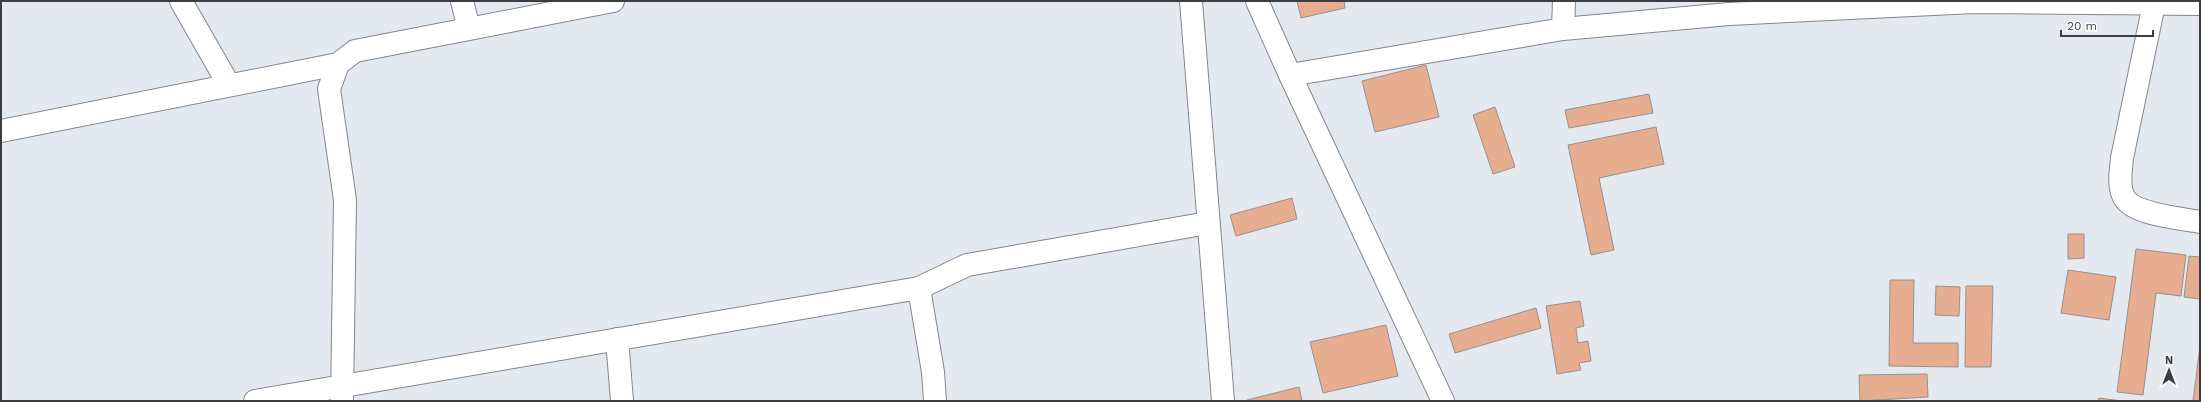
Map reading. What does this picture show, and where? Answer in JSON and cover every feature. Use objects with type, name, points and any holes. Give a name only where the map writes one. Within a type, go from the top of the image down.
[{"type":"street","points":[[181,1],[229,85]]},
{"type":"street","points":[[462,1],[469,29]]},
{"type":"street","points":[[1,130],[338,64],[355,51],[613,1]]},
{"type":"street","points":[[1191,1],[1208,223],[1224,401]]},
{"type":"street","points":[[1257,1],[1290,75],[1443,401]]},
{"type":"street","points":[[1563,29],[1564,1]]},
{"type":"street","points":[[1290,75],[1563,29],[1729,14],[1975,2],[2200,4]]},
{"type":"street","points":[[2154,4],[2122,158],[2120,184],[2123,197],[2137,210],[2200,222]]},
{"type":"street","points":[[338,64],[329,89],[345,200],[342,394]]},
{"type":"street","points":[[255,401],[342,394],[617,339],[919,288],[966,265],[1208,223]]},
{"type":"street","points":[[919,288],[933,372],[934,401]]},
{"type":"street","points":[[617,339],[622,401]]},
{"type":"building","points":[[1297,1],[1344,1],[1345,8],[1301,18]]},
{"type":"building","points":[[1426,65],[1439,117],[1375,132],[1362,81]]},
{"type":"building","points":[[1649,94],[1653,113],[1569,128],[1565,110]]},
{"type":"building","points":[[1495,107],[1515,167],[1493,174],[1473,115]]},
{"type":"building","points":[[1656,127],[1664,164],[1599,178],[1614,250],[1591,255],[1568,145]]},
{"type":"building","points":[[1292,198],[1297,219],[1236,236],[1230,215]]},
{"type":"building","points":[[2068,234],[2084,234],[2084,258],[2068,259]]},
{"type":"building","points":[[2136,249],[2186,255],[2181,296],[2156,293],[2143,395],[2117,392]]},
{"type":"building","points":[[2189,256],[2200,257],[2200,299],[2184,297]]},
{"type":"building","points":[[2068,270],[2116,277],[2109,320],[2061,313]]},
{"type":"building","points":[[1890,280],[1914,280],[1913,343],[1958,343],[1958,367],[1889,366]]},
{"type":"building","points":[[1936,286],[1960,287],[1959,316],[1935,315]]},
{"type":"building","points":[[1966,286],[1993,286],[1991,367],[1965,367]]},
{"type":"building","points":[[1580,301],[1584,326],[1576,328],[1578,343],[1588,341],[1591,361],[1579,363],[1581,370],[1557,374],[1546,306]]},
{"type":"building","points":[[1536,308],[1541,328],[1455,353],[1449,334]]},
{"type":"building","points":[[1386,325],[1398,376],[1323,393],[1310,342]]},
{"type":"building","points":[[2200,346],[2200,401],[2193,401]]},
{"type":"building","points":[[1927,374],[1928,397],[1860,401],[1859,375]]},
{"type":"building","points":[[1299,387],[1302,401],[1247,401],[1247,400]]},
{"type":"building","points":[[2099,398],[2122,401],[2098,401]]}]
